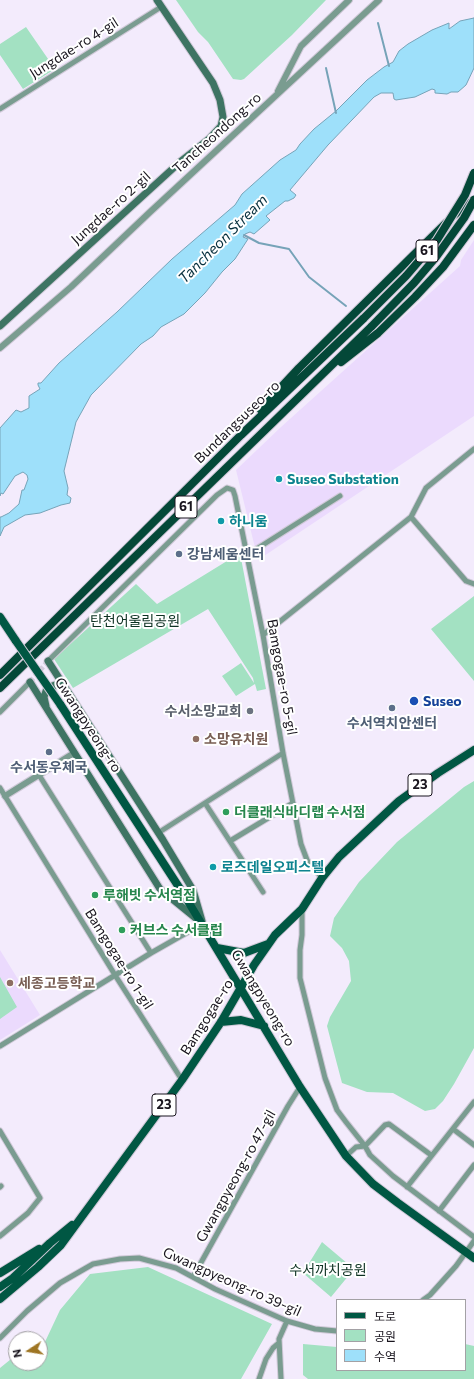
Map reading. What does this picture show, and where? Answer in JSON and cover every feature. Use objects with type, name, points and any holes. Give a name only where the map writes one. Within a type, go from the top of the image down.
[{"type":"highway","name":"Bundangsuseo-ro","points":[[0,675],[241,435],[406,276],[436,240],[465,194],[474,173]]},
{"type":"highway","name":"Bundangsuseo-ro","points":[[0,688],[372,326],[414,283],[436,257],[464,218],[474,200]]},
{"type":"highway","points":[[241,435],[272,397],[299,368],[456,213],[474,200]]},
{"type":"highway","points":[[312,384],[378,333],[415,297],[443,267],[474,225]]},
{"type":"main road","name":"Jungdae-ro 2-gil","points":[[0,326],[221,126],[223,117],[220,100],[213,83],[157,0]]},
{"type":"main road","name":"Gwangpyeong-ro","points":[[0,617],[60,704],[202,924],[300,1087],[346,1156],[373,1184],[474,1258]]},
{"type":"main road","points":[[48,662],[193,890],[202,924]]},
{"type":"main road","points":[[30,682],[160,889],[202,924]]},
{"type":"main road","points":[[48,712],[44,697],[46,691],[55,685],[66,689]]},
{"type":"main road","name":"Bamgogae-ro","points":[[0,1299],[38,1267],[61,1245],[182,1080],[221,1022],[240,988],[275,935],[302,909],[322,878],[339,857],[399,801],[438,773],[474,750]]},
{"type":"main road","points":[[217,948],[244,953],[269,944]]},
{"type":"main road","points":[[221,1022],[242,1020],[264,1026]]},
{"type":"main road","name":"Bamgogae-ro","points":[[0,1287],[13,1278],[50,1243],[82,1217]]},
{"type":"main road","points":[[0,1273],[50,1243]]},
{"type":"street","points":[[276,96],[301,46],[349,0]]},
{"type":"street","name":"Tancheondong-ro","points":[[0,348],[71,287],[379,0]]},
{"type":"street","name":"Jungdae-ro 4-gil","points":[[0,109],[161,7]]},
{"type":"street","points":[[262,635],[411,517],[426,488],[474,449]]},
{"type":"street","name":"Bamgogae-ro 5-gil","points":[[48,662],[217,495],[227,488],[233,490],[247,555],[301,844],[307,860],[322,878]]},
{"type":"street","points":[[247,555],[340,496]]},
{"type":"street","points":[[411,517],[466,581],[474,584]]},
{"type":"street","points":[[0,712],[30,682]]},
{"type":"street","name":"Gwangpyeong-ro","points":[[5,796],[74,753]]},
{"type":"street","points":[[158,833],[283,753]]},
{"type":"street","points":[[39,775],[151,953]]},
{"type":"street","name":"Bamgogae-ro 1-gil","points":[[0,788],[115,975],[182,1080]]},
{"type":"street","points":[[205,803],[263,892]]},
{"type":"street","points":[[230,841],[293,803]]},
{"type":"street","points":[[302,909],[300,978],[325,1078],[337,1110],[365,1146],[370,1155],[393,1176],[439,1211],[473,1234]]},
{"type":"street","points":[[0,1046],[151,953],[202,924]]},
{"type":"street","name":"Gwangpyeong-ro 47-gil","points":[[193,1277],[300,1087]]},
{"type":"street","points":[[407,1186],[474,1102]]},
{"type":"street","points":[[346,1156],[356,1147],[365,1146],[387,1124],[389,1124],[431,1156]]},
{"type":"street","points":[[453,1129],[474,1145]]},
{"type":"street","points":[[0,1131],[40,1198],[28,1213],[0,1236]]},
{"type":"street","points":[[439,1211],[474,1165]]},
{"type":"street","points":[[424,1299],[430,1295],[456,1266],[474,1241]]},
{"type":"street","name":"Gwangpyeong-ro 39-gil","points":[[0,1338],[27,1311],[60,1283],[93,1264],[120,1259],[139,1258],[176,1268],[215,1289],[287,1322],[315,1329],[336,1331]]},
{"type":"street","points":[[281,1379],[279,1339],[287,1322]]},
{"type":"street","points":[[259,1378],[266,1359],[279,1342]]},
{"type":"shaded area","points":[[474,240],[474,416],[258,560],[236,470],[281,427],[460,266],[461,260]]},
{"type":"shaded area","name":"세종고등학교","points":[[0,950],[40,1015],[0,1040]]},
{"type":"green space","points":[[176,0],[326,0],[292,35],[244,79],[241,80],[233,79],[208,42],[198,32]]},
{"type":"green space","points":[[26,27],[55,69],[23,89],[0,55],[0,44]]},
{"type":"green space","name":"탄천어울림공원","points":[[240,553],[266,689],[257,691],[255,684],[236,696],[222,676],[241,663],[254,683],[253,678],[208,609],[73,688],[54,659],[136,584],[157,604]]},
{"type":"green space","points":[[474,596],[474,681],[431,629]]},
{"type":"green space","points":[[474,781],[474,1048],[443,1101],[435,1109],[425,1111],[393,1093],[367,1092],[342,1083],[327,1026],[330,1017],[351,981],[349,961],[342,948],[330,936],[334,918],[359,882],[397,842],[464,787]]},
{"type":"green space","points":[[0,977],[17,1007],[0,1019]]},
{"type":"green space","name":"수서까치공원","points":[[322,1242],[354,1269],[331,1297],[303,1273]]},
{"type":"green space","points":[[148,1267],[272,1324],[241,1379],[0,1379],[0,1368],[8,1362],[8,1371],[48,1371],[48,1336],[60,1310],[90,1274]]},
{"type":"green space","points":[[303,1344],[336,1347],[336,1371],[466,1371],[466,1344],[474,1346],[474,1379],[308,1379],[303,1375]]},
{"type":"water","name":"Tancheon Stream","points":[[474,18],[474,68],[466,85],[458,92],[451,92],[447,94],[435,93],[435,90],[432,89],[415,97],[396,100],[394,99],[393,93],[381,93],[374,97],[328,145],[290,190],[296,195],[294,198],[285,201],[266,216],[270,220],[254,234],[250,232],[245,234],[243,237],[248,239],[235,259],[205,293],[184,314],[161,327],[153,336],[141,344],[91,395],[76,422],[64,471],[68,488],[67,495],[71,498],[70,503],[40,513],[25,515],[4,527],[0,536],[0,517],[9,513],[19,504],[22,490],[24,490],[28,479],[27,475],[23,472],[15,476],[0,496],[0,428],[16,410],[21,412],[29,408],[29,396],[40,389],[38,383],[41,383],[59,363],[117,312],[172,259],[235,205],[242,194],[280,160],[296,150],[314,129],[336,111],[367,80],[393,62],[399,51],[432,30],[449,23],[449,29],[460,21]]},
{"type":"waterway","points":[[378,23],[389,66]]},
{"type":"waterway","points":[[326,68],[336,113]]},
{"type":"waterway","points":[[244,235],[259,243],[289,249],[309,277],[346,306]]},
{"type":"tunnel","points":[[30,682],[48,661]]},
{"type":"place","name":"Suseo Substation","points":[[279,479]]},
{"type":"place","name":"하니움","points":[[221,521]]},
{"type":"place","name":"강남세움센터","points":[[179,554]]},
{"type":"place","name":"Suseo","points":[[414,701]]},
{"type":"place","name":"수서역치안센터","points":[[392,708]]},
{"type":"place","name":"수서소망교회","points":[[250,711]]},
{"type":"place","name":"소망유치원","points":[[196,739]]},
{"type":"place","name":"수서동우체국","points":[[49,752]]},
{"type":"place","name":"더클래식바디랩 수서점","points":[[226,812]]},
{"type":"place","name":"로즈데일오피스텔","points":[[213,867]]},
{"type":"place","name":"루해빗 수서역점","points":[[95,895]]},
{"type":"place","name":"커브스 수서클럽","points":[[122,930]]},
{"type":"place","name":"세종고등학교","points":[[10,983]]}]
